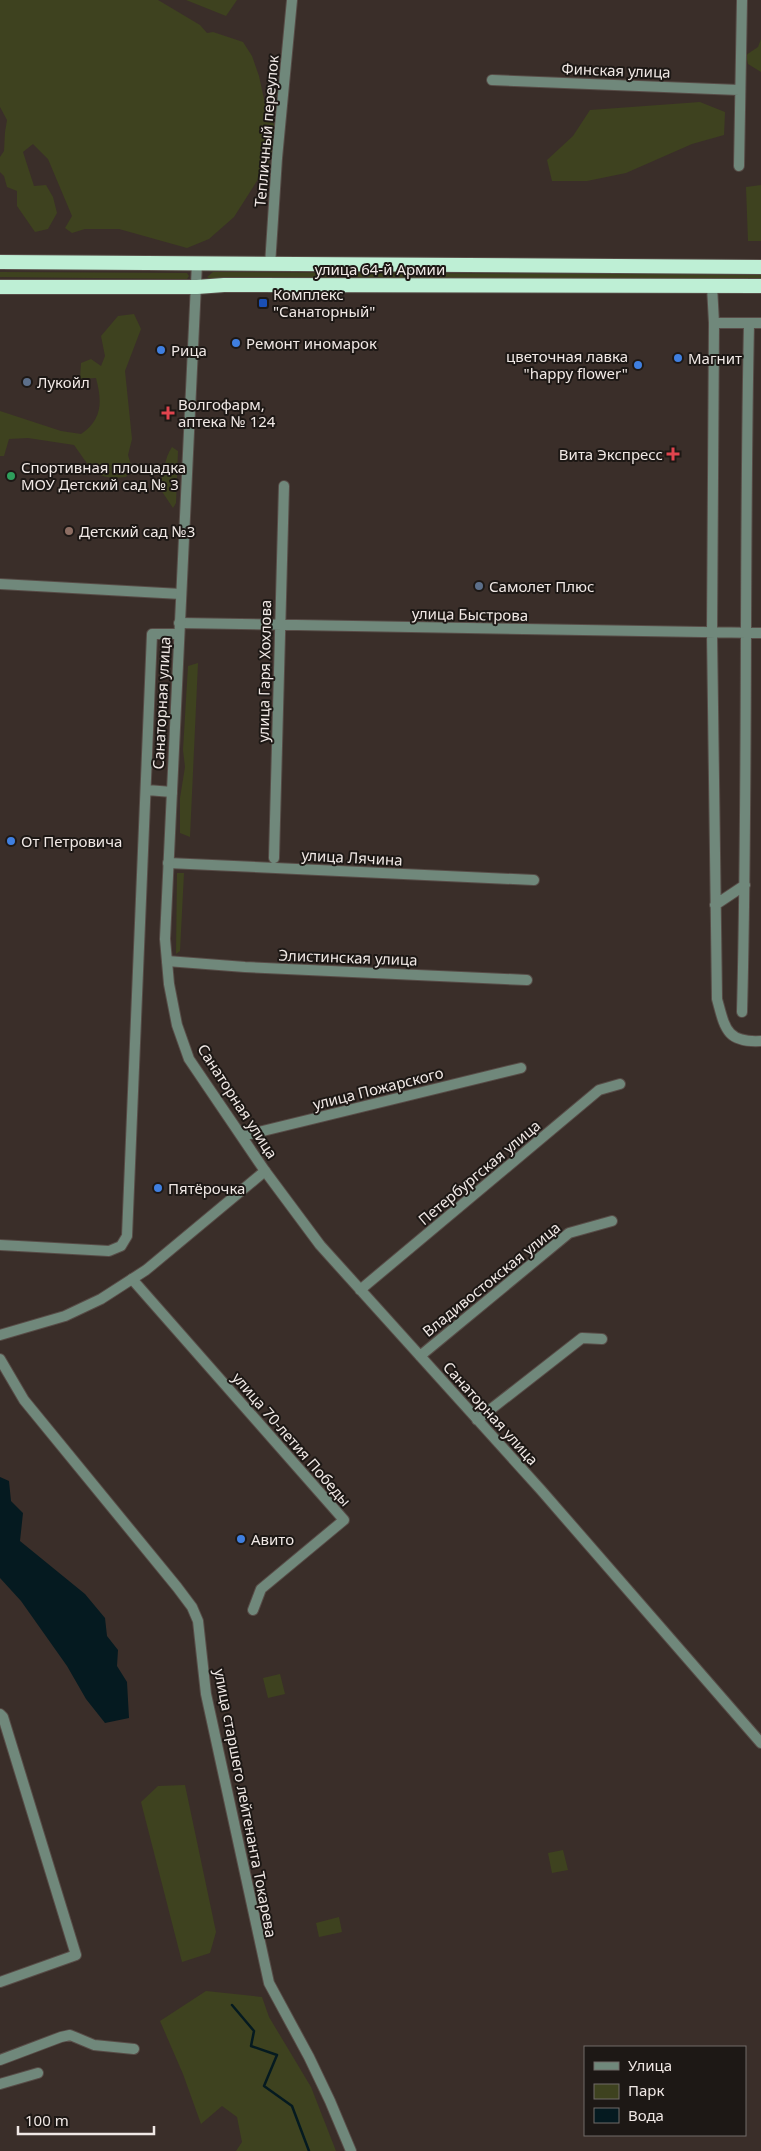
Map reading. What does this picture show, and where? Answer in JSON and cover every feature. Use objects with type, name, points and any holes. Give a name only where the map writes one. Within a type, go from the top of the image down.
[{"type":"highway","name":"улица 64-й Армии","points":[[0,262],[761,267]]},
{"type":"highway","name":"улица 64-й Армии","points":[[0,287],[197,287],[224,285],[761,286]]},
{"type":"street","name":"Тепличный переулок","points":[[270,265],[277,158],[292,0]]},
{"type":"street","points":[[739,166],[742,0]]},
{"type":"street","name":"Финская улица","points":[[492,80],[739,90]]},
{"type":"street","name":"Санаторная улица","points":[[197,263],[165,939],[177,1025],[189,1059],[305,1227],[541,1490],[761,1743]]},
{"type":"street","points":[[712,286],[714,323],[712,633],[717,999],[724,1027],[732,1037],[746,1042],[761,1041]]},
{"type":"street","points":[[714,323],[761,323]]},
{"type":"street","points":[[742,1012],[745,885],[745,634],[749,324]]},
{"type":"street","name":"улица Гаря Хохлова","points":[[274,858],[284,486]]},
{"type":"street","points":[[0,584],[181,594]]},
{"type":"street","name":"улица Быстрова","points":[[179,623],[761,633]]},
{"type":"street","points":[[0,1245],[109,1251],[121,1246],[127,1236],[152,634],[179,634]]},
{"type":"street","points":[[147,790],[172,792]]},
{"type":"street","name":"улица Лячина","points":[[168,862],[534,880]]},
{"type":"street","points":[[715,905],[745,885]]},
{"type":"street","name":"Элистинская улица","points":[[167,961],[254,968],[528,980]]},
{"type":"street","name":"улица Пожарского","points":[[242,1136],[521,1068]]},
{"type":"street","name":"Петербургская улица","points":[[360,1290],[599,1090],[620,1084]]},
{"type":"street","points":[[0,1335],[65,1316],[101,1299],[132,1279],[193,1232],[265,1171]]},
{"type":"street","name":"Владивостокская улица","points":[[420,1356],[569,1233],[612,1220]]},
{"type":"street","name":"улица 70-летия Победы","points":[[132,1279],[344,1520],[261,1589],[253,1610]]},
{"type":"street","points":[[477,1420],[582,1338],[602,1339]]},
{"type":"street","name":"улица старшего лейтенанта Токарева","points":[[0,1359],[24,1400],[192,1607],[198,1621],[206,1694],[269,1983],[309,2057],[330,2101],[350,2151]]},
{"type":"street","points":[[0,1714],[76,1955],[0,1982]]},
{"type":"street","points":[[0,2060],[70,2035],[94,2046],[134,2049]]},
{"type":"street","points":[[0,2084],[38,2073]]},
{"type":"green space","points":[[0,0],[158,0],[200,25],[207,33],[213,32],[243,42],[252,56],[259,76],[267,113],[275,126],[275,143],[269,162],[234,217],[209,239],[187,248],[119,229],[85,229],[72,233],[65,228],[72,216],[48,159],[33,144],[23,152],[34,186],[46,185],[53,197],[57,213],[48,229],[35,232],[17,206],[17,191],[7,187],[4,176],[0,172],[0,157],[4,151],[7,120],[0,107]]},
{"type":"green space","points":[[186,0],[237,0],[226,16]]},
{"type":"green space","points":[[761,39],[761,72],[748,64],[746,55],[758,47]]},
{"type":"green space","points":[[700,102],[725,112],[724,135],[692,144],[626,173],[587,181],[552,181],[547,160],[573,136],[590,110]]},
{"type":"green space","points":[[761,185],[761,241],[748,241],[746,187]]},
{"type":"green space","points":[[0,272],[187,273],[189,276],[187,279],[0,277]]},
{"type":"green space","points":[[213,272],[761,275],[761,281],[210,279],[207,277]]},
{"type":"green space","points":[[134,314],[141,329],[125,371],[132,439],[128,455],[132,468],[126,477],[115,478],[100,475],[89,466],[74,445],[28,438],[9,439],[4,456],[0,456],[0,411],[61,431],[81,434],[88,428],[97,416],[100,402],[96,378],[80,379],[81,363],[91,359],[101,366],[105,356],[101,336],[118,316]]},
{"type":"green space","points":[[172,447],[178,451],[176,503],[173,508],[159,487]]},
{"type":"green space","points":[[198,663],[190,837],[180,833],[180,798],[185,767],[183,750],[188,666]]},
{"type":"green space","points":[[177,873],[184,873],[180,951],[176,954]]},
{"type":"green space","points":[[280,1674],[285,1694],[268,1698],[263,1678]]},
{"type":"green space","points":[[185,1785],[216,1932],[210,1953],[182,1962],[141,1802],[158,1786]]},
{"type":"green space","points":[[563,1850],[568,1870],[552,1873],[548,1853]]},
{"type":"green space","points":[[339,1917],[342,1932],[319,1937],[316,1923]]},
{"type":"green space","points":[[206,1991],[262,1997],[269,2017],[311,2087],[336,2151],[236,2151],[242,2142],[237,2117],[222,2106],[201,2124],[183,2074],[160,2021]]},
{"type":"water","points":[[0,1477],[9,1481],[11,1501],[23,1513],[20,1541],[85,1594],[105,1618],[107,1636],[118,1650],[117,1666],[127,1682],[129,1718],[105,1723],[86,1699],[67,1666],[21,1601],[0,1578]]},
{"type":"waterway","points":[[232,2005],[254,2031],[251,2046],[277,2055],[264,2086],[292,2106],[309,2151]]},
{"type":"place","name":"Комплекс \"Санаторный\"","points":[[263,303]]},
{"type":"place","name":"Ремонт иномарок","points":[[236,343]]},
{"type":"place","name":"Рица","points":[[161,350]]},
{"type":"place","name":"Магнит","points":[[678,358]]},
{"type":"place","name":"цветочная лавка \"happy flower\"","points":[[638,365]]},
{"type":"place","name":"Лукойл","points":[[27,382]]},
{"type":"place","name":"Волгофарм, аптека № 124","points":[[168,413]]},
{"type":"place","name":"Вита Экспресс","points":[[673,454]]},
{"type":"place","name":"Спортивная площадка МОУ Детский сад № 3","points":[[11,476]]},
{"type":"place","name":"Детский сад №3","points":[[69,531]]},
{"type":"place","name":"Самолет Плюс","points":[[479,586]]},
{"type":"place","name":"От Петровича","points":[[11,841]]},
{"type":"place","name":"Пятёрочка","points":[[158,1188]]},
{"type":"place","name":"Авито","points":[[241,1539]]}]
